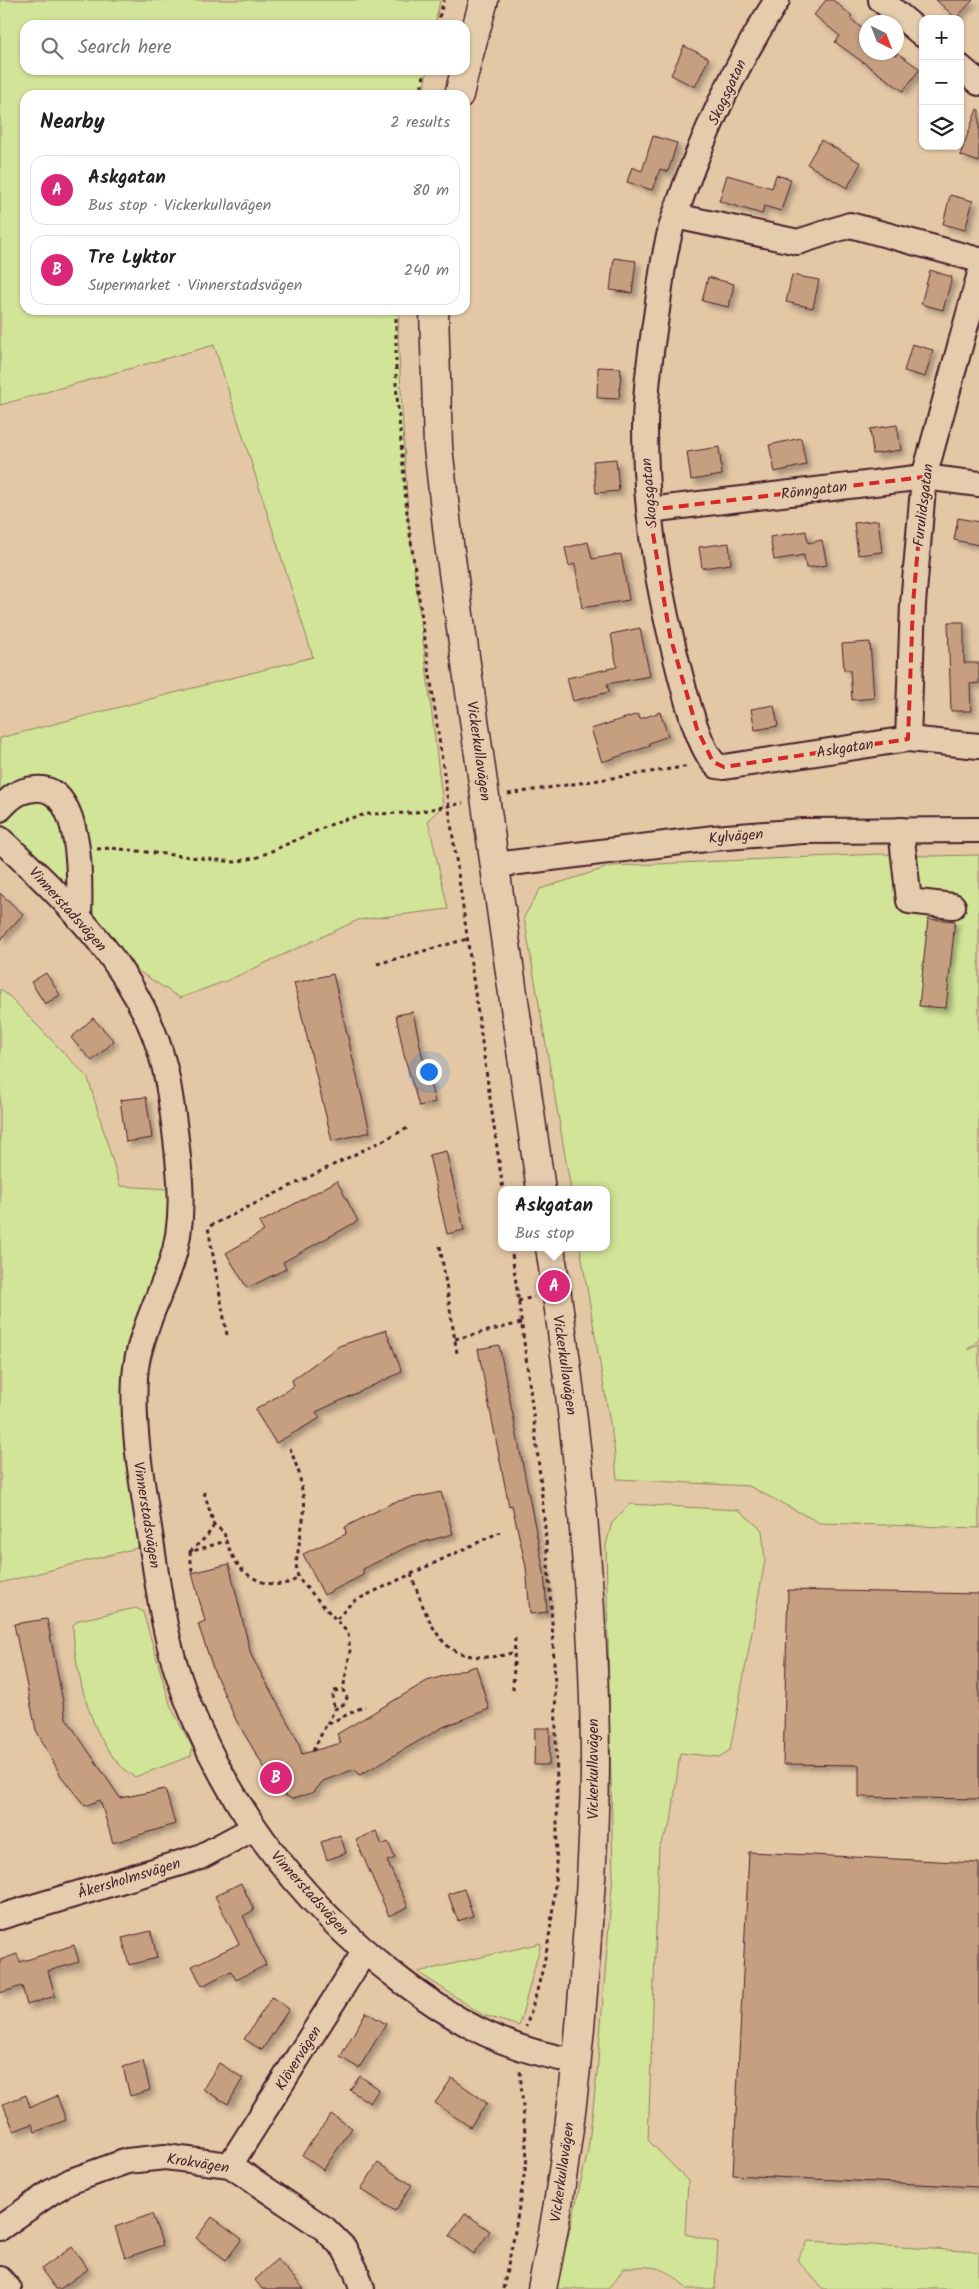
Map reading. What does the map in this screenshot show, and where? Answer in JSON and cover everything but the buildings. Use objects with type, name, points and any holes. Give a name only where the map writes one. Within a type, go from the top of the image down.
[{"type":"main road","points":[[470,51],[484,0]]},
{"type":"main road","points":[[460,90],[464,75]]},
{"type":"main road","name":"Vickerkullavägen","points":[[434,315],[438,447],[449,544],[540,1186]]},
{"type":"main road","name":"Vickerkullavägen","points":[[542,2289],[564,2168],[577,2061],[593,1851],[595,1755],[588,1586],[575,1442],[551,1251]]},
{"type":"street","name":"Skogsgatan","points":[[713,762],[698,730],[676,661],[659,580],[649,510],[645,428],[649,365],[660,283],[675,216],[730,79],[777,0]]},
{"type":"street","points":[[881,0],[919,32]]},
{"type":"street","points":[[964,70],[979,83]]},
{"type":"street","points":[[675,216],[798,242],[850,225],[979,260]]},
{"type":"street","name":"Furulidsgatan","points":[[908,739],[913,604],[924,477],[979,277]]},
{"type":"street","name":"Rönngatan","points":[[649,510],[924,477],[979,484]]},
{"type":"street","name":"Askgatan","points":[[713,762],[717,766],[724,767],[908,739],[979,746]]},
{"type":"street","points":[[0,809],[14,794],[40,788],[53,792],[64,804],[71,818],[77,851],[80,887],[79,918]]},
{"type":"street","points":[[902,830],[909,901],[953,906]]},
{"type":"street","name":"Kylvägen","points":[[495,865],[714,838],[803,831],[979,830]]},
{"type":"street","name":"Vinnerstadsvägen","points":[[4,848],[79,918],[120,970],[152,1029],[164,1062],[172,1100],[181,1178],[180,1228],[171,1262],[144,1333],[135,1373],[138,1459],[163,1618],[176,1667],[193,1713],[211,1752],[233,1795],[254,1828],[299,1884],[338,1926],[365,1951],[439,2007],[486,2035],[522,2049],[577,2061]]},
{"type":"street","name":"Åkersholmsvägen","points":[[0,1917],[200,1857],[254,1828]]},
{"type":"street","name":"Klövervägen","points":[[230,2165],[365,1951]]},
{"type":"street","name":"Krokvägen","points":[[0,2228],[51,2192],[71,2181],[127,2161],[165,2157],[230,2165],[325,2229],[344,2248],[356,2271],[362,2289]]},
{"type":"street","points":[[0,2279],[9,2289]]},
{"type":"path","points":[[438,20],[444,0]]},
{"type":"path","points":[[421,90],[424,75]]},
{"type":"path","points":[[396,315],[396,384],[401,457],[502,1186]]},
{"type":"path","points":[[77,851],[111,848],[235,862],[258,856],[339,821],[367,814],[411,813],[485,797],[713,762]]},
{"type":"path","points":[[377,964],[467,939]]},
{"type":"path","points":[[227,1335],[208,1227],[408,1128]]},
{"type":"path","points":[[440,1246],[457,1353]]},
{"type":"path","points":[[503,2289],[527,2158],[520,2072],[526,2028],[539,1986],[552,1916],[557,1796],[555,1676],[548,1550],[512,1251]]},
{"type":"path","points":[[518,1301],[537,1296]]},
{"type":"path","points":[[455,1339],[521,1324]]},
{"type":"path","points":[[290,1448],[299,1473],[305,1507],[296,1564],[298,1578],[348,1633],[350,1652],[343,1690],[347,1698],[344,1704],[335,1709],[313,1751]]},
{"type":"path","points":[[204,1492],[214,1525],[224,1532],[226,1541],[239,1566],[269,1585],[289,1584],[298,1578]]},
{"type":"path","points":[[192,1571],[190,1552],[199,1542],[208,1537],[214,1525]]},
{"type":"path","points":[[337,1619],[352,1602],[500,1532]]},
{"type":"path","points":[[190,1552],[226,1541]]},
{"type":"path","points":[[411,1574],[422,1603],[442,1641],[457,1652],[480,1656],[501,1657],[514,1652]]},
{"type":"path","points":[[513,1690],[514,1638]]},
{"type":"path","points":[[335,1709],[332,1699],[334,1691],[343,1690]]},
{"type":"path","points":[[326,1725],[365,1706]]},
{"type":"highlighted area","points":[[924,477],[913,604],[908,739],[724,767],[713,762],[697,729],[670,636],[649,510]]},
{"type":"green space","points":[[0,0],[440,0],[436,20],[20,20],[20,75],[426,75],[424,90],[20,90],[20,315],[399,315],[398,337],[408,517],[443,806],[428,820],[448,909],[358,920],[231,979],[180,998],[103,948],[0,838],[0,738],[313,657],[214,345],[0,405]]},
{"type":"green space","points":[[879,854],[979,855],[979,1340],[967,1350],[979,1344],[979,1528],[820,1523],[749,1486],[617,1479],[614,1446],[581,1251],[610,1251],[610,1186],[570,1186],[524,917],[540,889],[612,866]]},
{"type":"green space","points":[[0,989],[88,1078],[120,1186],[184,1190],[180,1264],[148,1371],[145,1467],[156,1543],[0,1583]]},
{"type":"green space","points":[[630,1504],[739,1510],[762,1530],[765,1561],[730,1750],[719,1757],[680,1753],[671,1823],[659,1847],[648,2140],[688,2181],[685,2234],[718,2242],[715,2289],[687,2289],[665,2271],[643,2267],[624,2268],[608,2289],[556,2289],[588,2151],[597,2074],[613,1875],[606,1545],[612,1523]]},
{"type":"green space","points":[[136,1608],[143,1612],[171,1707],[192,1747],[191,1756],[135,1777],[120,1765],[108,1750],[97,1730],[82,1687],[77,1665],[73,1625],[79,1620]]},
{"type":"green space","points":[[541,1943],[519,2026],[483,2015],[418,1972]]},
{"type":"green space","points":[[808,2241],[979,2252],[979,2289],[823,2289],[797,2259]]},
{"type":"place","name":"Askgatan","points":[[554,1286]]},
{"type":"place","name":"Tre Lyktor","points":[[276,1778]]}]
